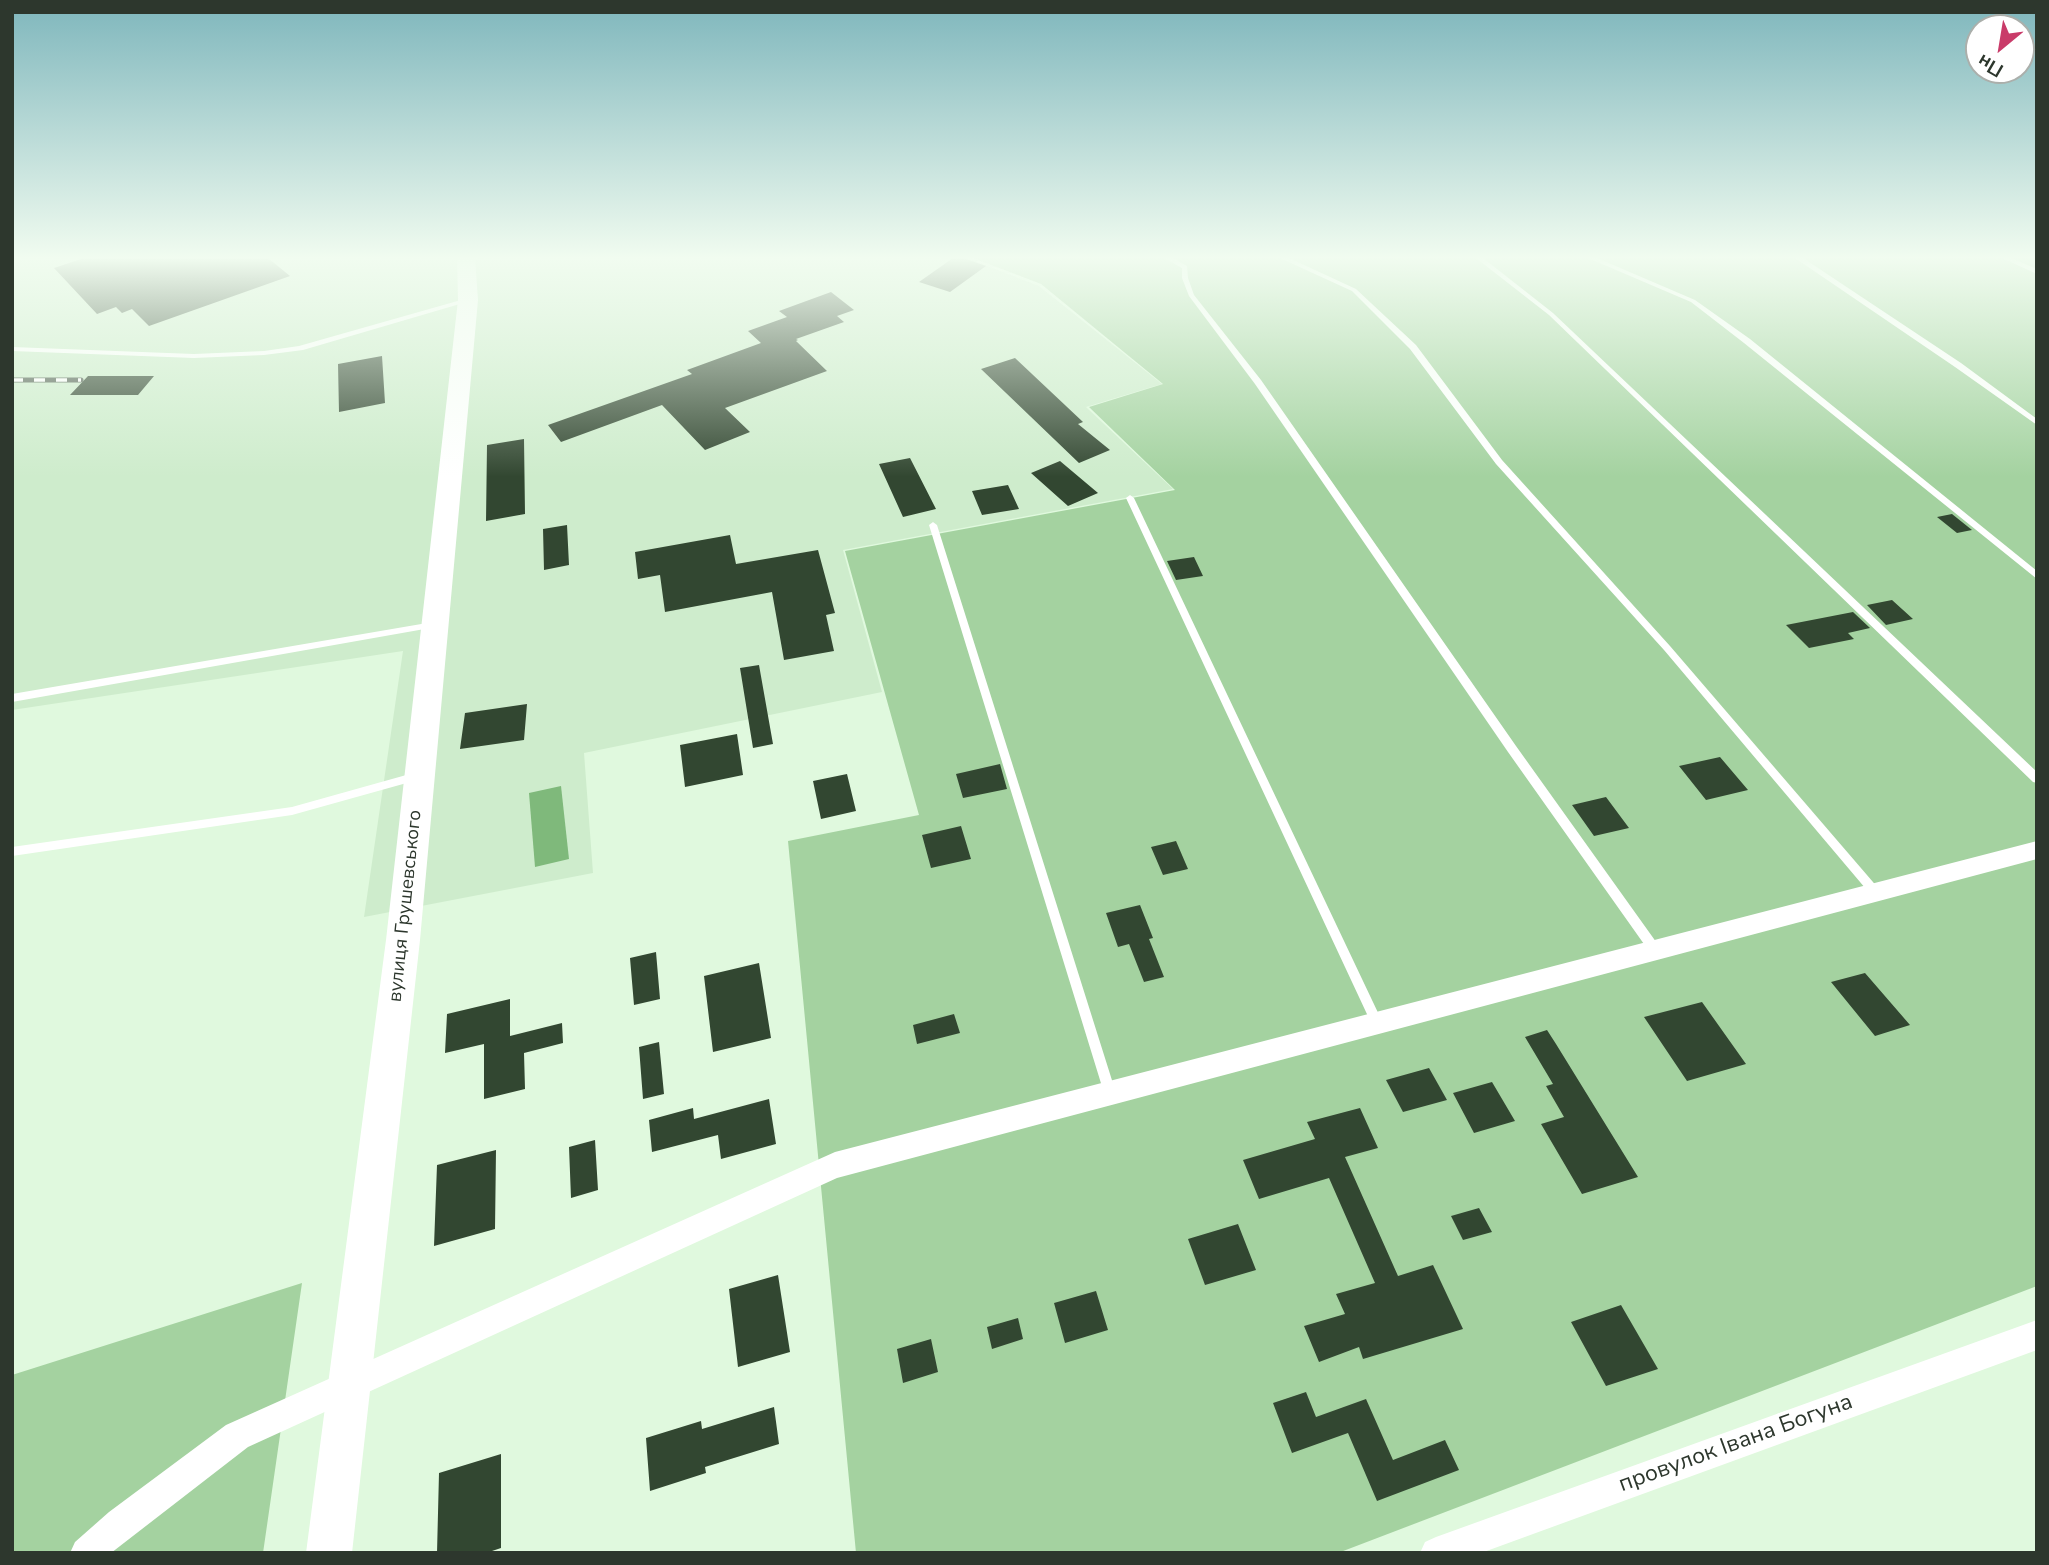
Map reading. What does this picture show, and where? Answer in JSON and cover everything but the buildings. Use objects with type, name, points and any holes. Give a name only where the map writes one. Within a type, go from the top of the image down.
[{"type":"street","name":"вулиця Грушевського","points":[[329,1553],[420,775],[465,331]]},
{"type":"street","points":[[86,1553],[120,1523],[237,1436],[835,1165],[2037,850]]},
{"type":"street","name":"провулок Івана Богуна","points":[[1436,1553],[2037,1335]]},
{"type":"lane","points":[[12,349],[194,356],[264,353],[300,348],[359,331]]},
{"type":"lane","points":[[1219,331],[1258,382],[1511,750],[1654,950]]},
{"type":"lane","points":[[1396,331],[1413,347],[1499,462],[1667,648],[1875,892]]},
{"type":"lane","points":[[1569,331],[2037,779]]},
{"type":"lane","points":[[1733,331],[2037,576]]},
{"type":"lane","points":[[1907,331],[2037,424]]},
{"type":"lane","points":[[1130,498],[1377,1023]]},
{"type":"lane","points":[[933,525],[1110,1093]]},
{"type":"lane","points":[[12,698],[435,625]]},
{"type":"lane","points":[[12,852],[292,811],[420,775]]},
{"type":"shaded area","points":[[12,331],[1096,331],[1162,384],[1086,407],[1173,489],[843,550],[882,692],[584,753],[593,873],[364,917],[403,651],[12,710]]},
{"type":"shaded area","points":[[1098,331],[2037,331],[2037,1286],[1338,1553],[856,1553],[788,841],[919,815],[845,551],[1175,490],[1089,407],[1163,384]]},
{"type":"shaded area","points":[[561,786],[569,859],[535,867],[529,793]]},
{"type":"shaded area","points":[[302,1283],[263,1553],[12,1553],[12,1375]]},
{"type":"railway","points":[[12,380],[81,380]]}]
